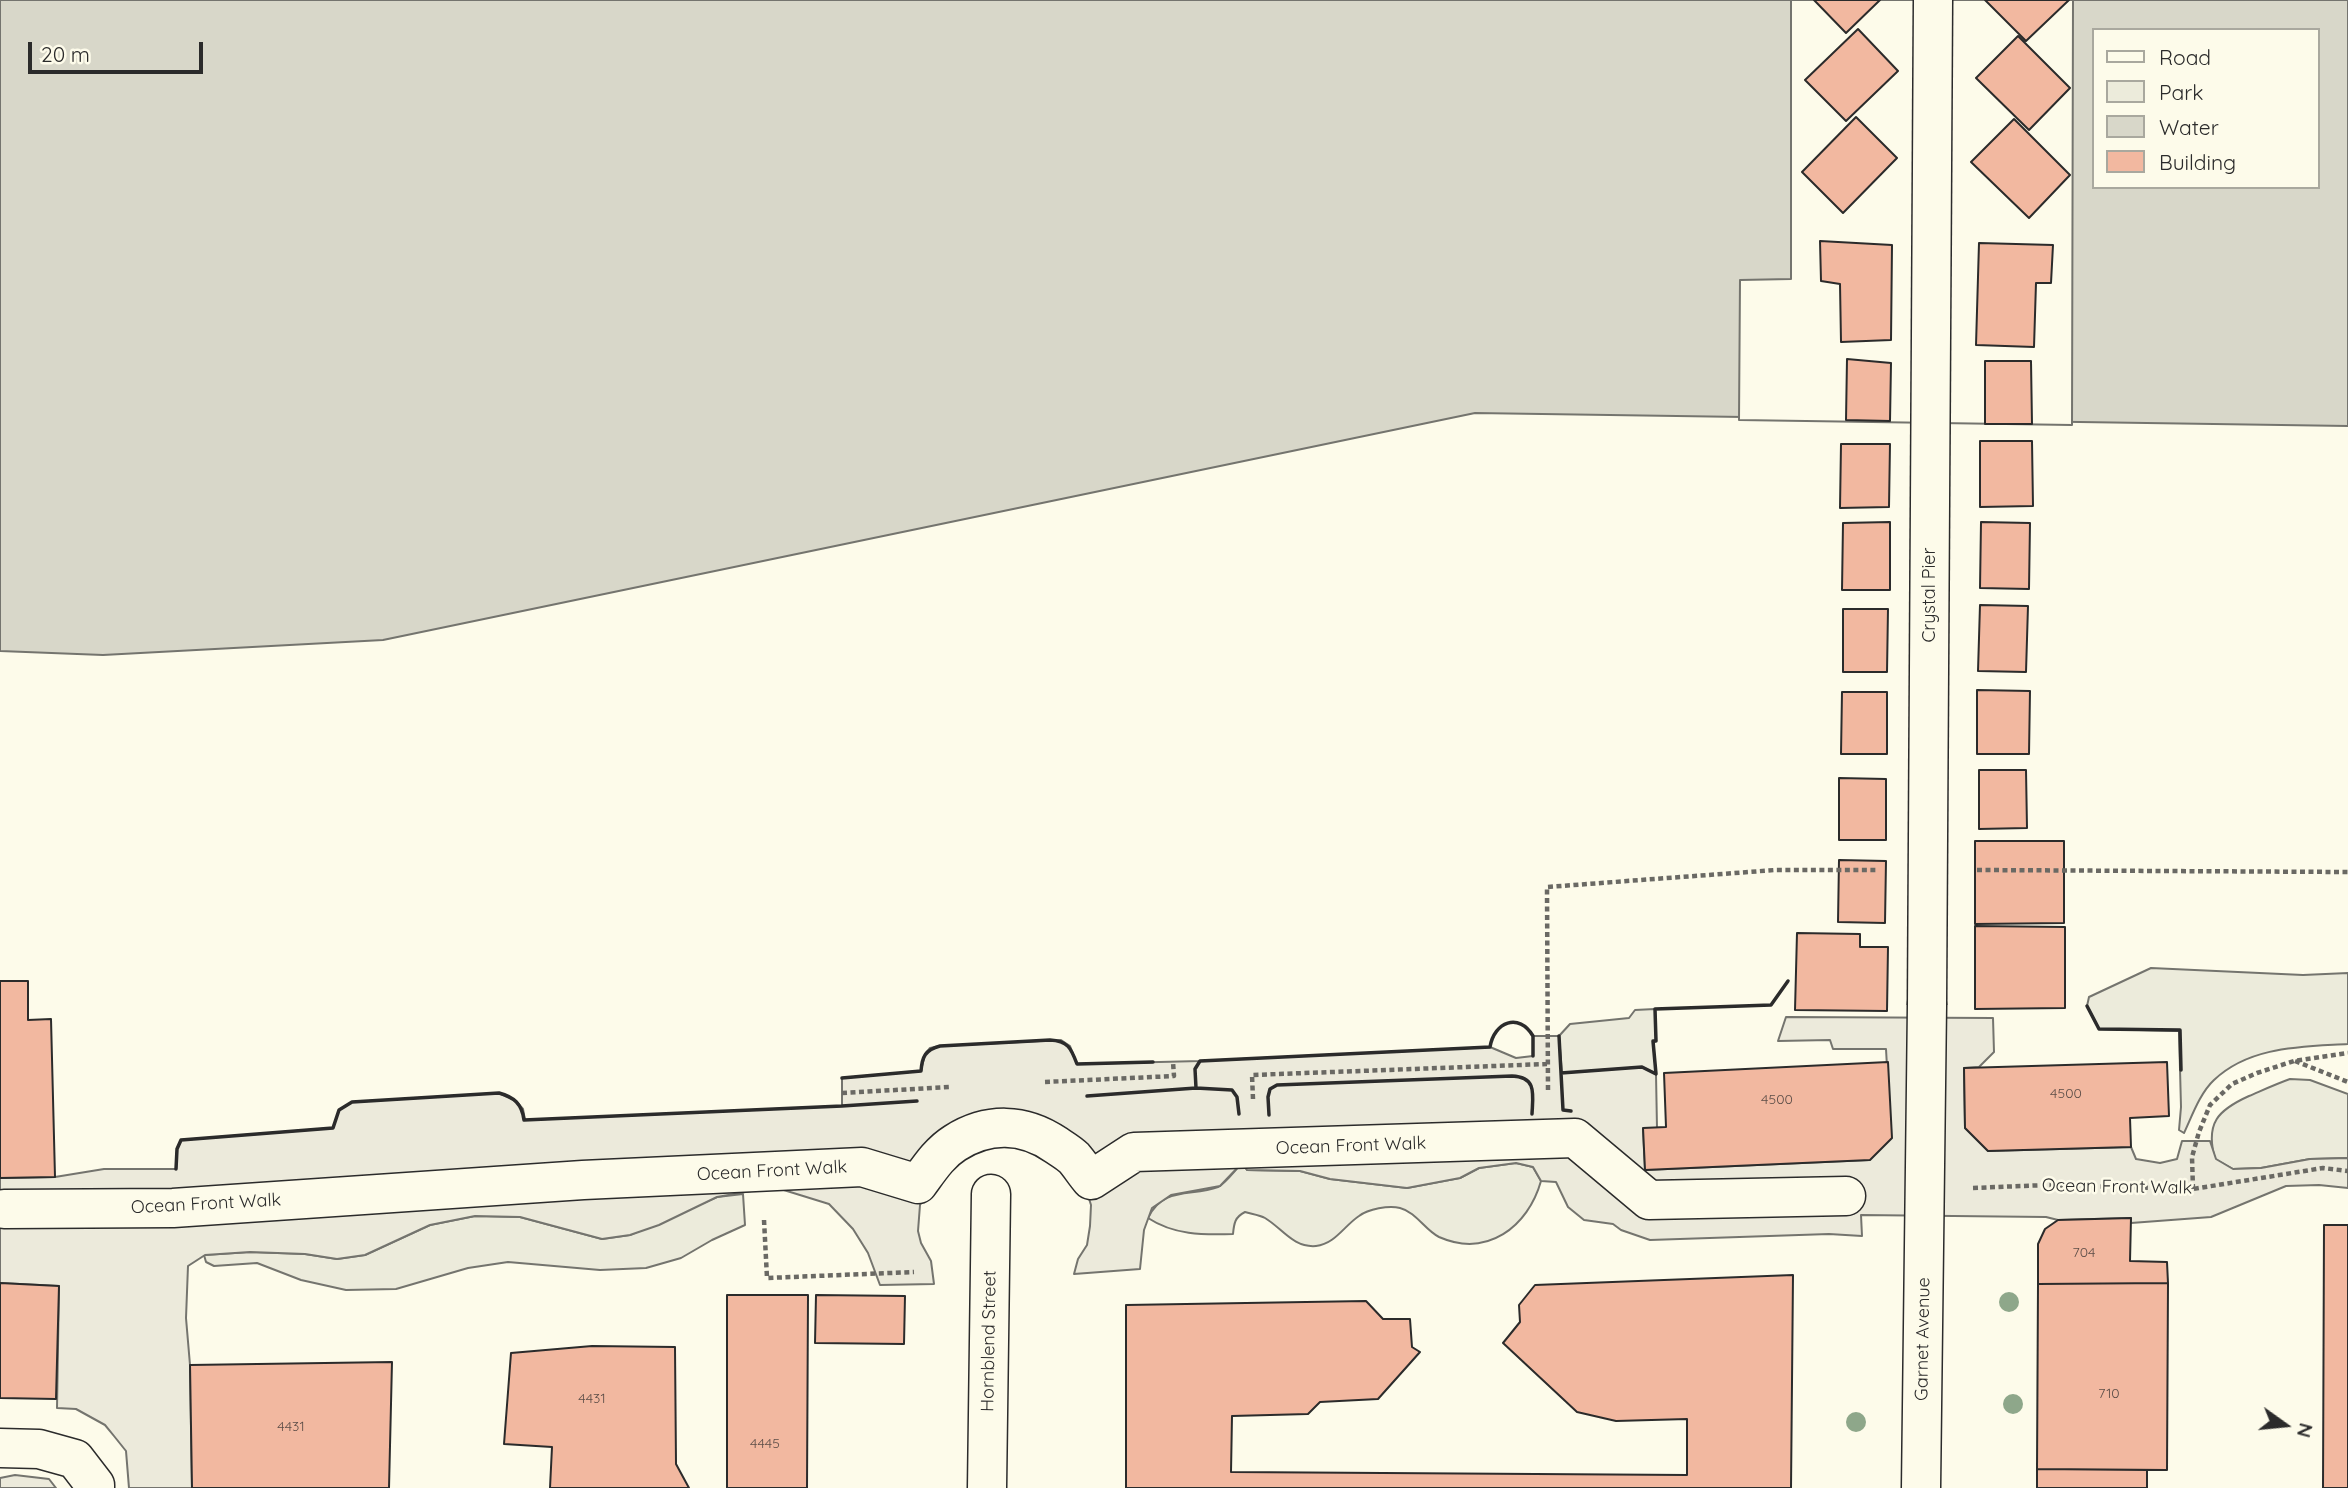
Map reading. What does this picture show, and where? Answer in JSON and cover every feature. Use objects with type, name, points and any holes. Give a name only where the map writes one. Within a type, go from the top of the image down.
[{"type":"street","name":"Crystal Pier","points":[[1926,1191],[1933,0]]},
{"type":"street","name":"Ocean Front Walk","points":[[4,1209],[173,1208],[583,1180],[862,1167],[918,1184],[935,1160],[954,1144],[977,1132],[1005,1126],[1028,1130],[1048,1140],[1073,1156],[1091,1180],[1134,1152],[1575,1138],[1649,1200],[1846,1195]]},
{"type":"street","name":"Garnet Avenue","points":[[1921,1488],[1926,1191]]},
{"type":"street","name":"Hornblend Street","points":[[987,1488],[990,1194]]},
{"type":"street","points":[[0,1448],[39,1449],[75,1459],[95,1488]]},
{"type":"path","points":[[1546,1035],[1548,1076]]},
{"type":"path","points":[[2193,1189],[2192,1157],[2195,1142],[2210,1105],[2232,1084],[2294,1061],[2348,1053]]},
{"type":"path","points":[[2294,1061],[2348,1082]]},
{"type":"path","points":[[1084,1080],[1174,1076],[1172,1062]]},
{"type":"path","points":[[1252,1093],[1252,1075],[1547,1064]]},
{"type":"path","points":[[842,1093],[911,1089]]},
{"type":"path","name":"Ocean Front Walk","points":[[1926,1191],[2047,1185],[2193,1189],[2323,1168],[2348,1171]]},
{"type":"path","points":[[761,1172],[767,1278],[914,1272]]},
{"type":"green space","points":[[2151,968],[2303,975],[2348,973],[2348,1044],[2277,1050],[2244,1060],[2209,1085],[2184,1133],[2179,1130],[2179,1031],[2099,1029],[2087,1006],[2089,997]]},
{"type":"green space","points":[[1655,1009],[1656,1041],[1653,1042],[1656,1074],[1642,1067],[1561,1073],[1559,1036],[1570,1024],[1629,1018],[1635,1010]]},
{"type":"green space","points":[[2290,1079],[2310,1080],[2348,1094],[2348,1158],[2310,1159],[2261,1168],[2233,1169],[2215,1159],[2212,1147],[2213,1127],[2222,1113],[2238,1101]]},
{"type":"green space","points":[[1242,1163],[1247,1170],[1300,1171],[1330,1179],[1407,1188],[1460,1178],[1479,1168],[1516,1163],[1533,1167],[1541,1181],[1535,1197],[1516,1224],[1489,1241],[1473,1244],[1457,1243],[1439,1237],[1411,1213],[1395,1207],[1368,1211],[1329,1242],[1316,1246],[1294,1241],[1265,1218],[1245,1212],[1236,1221],[1233,1234],[1178,1231],[1148,1218],[1161,1201],[1170,1197],[1218,1187]]},
{"type":"green space","points":[[743,1194],[745,1225],[681,1258],[646,1268],[600,1270],[508,1262],[468,1268],[396,1289],[346,1290],[301,1280],[257,1263],[214,1266],[206,1262],[204,1255],[250,1252],[305,1254],[337,1259],[365,1255],[430,1225],[475,1216],[520,1217],[602,1239],[630,1235],[717,1197]]},
{"type":"shaded area","points":[[1786,1017],[1993,1018],[1994,1052],[1979,1067],[1964,1068],[1965,1128],[1988,1151],[2131,1147],[2136,1159],[2160,1163],[2177,1159],[2182,1141],[2210,1141],[2216,1159],[2233,1169],[2261,1168],[2310,1159],[2348,1158],[2348,1188],[2286,1186],[2211,1217],[2131,1223],[2131,1218],[2058,1220],[2046,1217],[1861,1215],[1862,1236],[1829,1234],[1650,1240],[1621,1230],[1613,1224],[1584,1220],[1568,1207],[1556,1182],[1541,1181],[1533,1167],[1516,1163],[1479,1168],[1460,1178],[1407,1188],[1330,1179],[1300,1171],[1247,1170],[1242,1163],[1220,1186],[1171,1195],[1152,1208],[1144,1230],[1140,1269],[1074,1274],[1078,1259],[1087,1245],[1090,1226],[1091,1205],[1085,1186],[1010,1136],[935,1172],[920,1205],[918,1231],[931,1261],[934,1284],[880,1285],[868,1253],[853,1229],[829,1204],[774,1187],[717,1197],[659,1225],[630,1235],[602,1239],[520,1217],[475,1216],[430,1225],[365,1255],[337,1259],[305,1254],[250,1252],[205,1255],[188,1266],[186,1318],[190,1365],[192,1488],[129,1488],[126,1451],[105,1425],[76,1409],[57,1408],[59,1286],[0,1283],[0,1178],[55,1177],[104,1169],[176,1169],[177,1149],[181,1140],[333,1128],[339,1110],[352,1102],[499,1093],[516,1101],[523,1109],[525,1120],[842,1106],[842,1078],[921,1071],[925,1054],[930,1048],[940,1046],[1061,1040],[1070,1046],[1077,1064],[1490,1047],[1516,1058],[1533,1056],[1533,1036],[1559,1036],[1562,1073],[1642,1067],[1656,1074],[1657,1128],[1643,1129],[1645,1170],[1869,1160],[1891,1138],[1886,1049],[1833,1049],[1830,1040],[1778,1041]]},
{"type":"shaded area","points":[[15,1475],[49,1479],[56,1488],[0,1488],[0,1478]]},
{"type":"water","points":[[0,0],[2348,0],[2348,426],[1475,413],[383,640],[103,655],[0,651]]},
{"type":"pier","points":[[1791,0],[2073,0],[2072,425],[1739,420],[1740,280],[1791,279]]},
{"type":"building","points":[[1814,0],[1880,0],[1846,33]]},
{"type":"building","points":[[1985,0],[2069,0],[2026,41]]},
{"type":"building","points":[[1858,29],[1898,71],[1846,121],[1805,80]]},
{"type":"building","points":[[2018,36],[2070,88],[2029,130],[1976,78]]},
{"type":"building","points":[[1856,117],[1897,158],[1843,213],[1802,172]]},
{"type":"building","points":[[2014,119],[2070,175],[2029,218],[1971,162]]},
{"type":"building","points":[[1820,241],[1892,245],[1891,340],[1841,342],[1840,284],[1821,281]]},
{"type":"building","points":[[1979,243],[2053,245],[2051,283],[2036,283],[2034,347],[1976,345]]},
{"type":"building","points":[[1847,359],[1891,363],[1890,421],[1846,420]]},
{"type":"building","points":[[1985,361],[2031,361],[2032,424],[1985,424]]},
{"type":"building","points":[[1980,441],[2032,441],[2033,506],[1980,507]]},
{"type":"building","points":[[1841,444],[1890,444],[1889,507],[1840,508]]},
{"type":"building","points":[[1890,522],[1890,590],[1842,590],[1843,523]]},
{"type":"building","points":[[1981,522],[2030,523],[2029,589],[1980,588]]},
{"type":"building","points":[[1980,605],[2028,606],[2026,672],[1978,671]]},
{"type":"building","points":[[1843,609],[1888,609],[1887,672],[1843,672]]},
{"type":"building","points":[[1977,690],[2030,691],[2029,754],[1977,754]]},
{"type":"building","points":[[1842,692],[1887,692],[1887,754],[1841,754]]},
{"type":"building","points":[[1979,770],[2026,770],[2027,828],[1979,829]]},
{"type":"building","points":[[1839,778],[1886,779],[1886,840],[1839,840]]},
{"type":"building","points":[[1975,841],[2064,841],[2064,923],[1975,924]]},
{"type":"building","points":[[1839,860],[1886,861],[1885,923],[1838,922]]},
{"type":"building","points":[[1975,926],[2065,927],[2065,1008],[1975,1009]]},
{"type":"building","points":[[1797,933],[1860,934],[1860,947],[1888,947],[1887,1011],[1795,1010]]},
{"type":"building","points":[[0,981],[28,981],[28,1020],[51,1019],[55,1177],[0,1178]]},
{"type":"building","points":[[1888,1062],[1892,1138],[1870,1160],[1645,1170],[1643,1128],[1666,1127],[1664,1073]]},
{"type":"building","points":[[2167,1062],[2169,1116],[2130,1118],[2131,1147],[1988,1151],[1965,1128],[1964,1068]]},
{"type":"building","points":[[2131,1218],[2130,1261],[2167,1262],[2168,1283],[2038,1284],[2038,1244],[2045,1229],[2058,1220]]},
{"type":"building","points":[[2324,1225],[2348,1225],[2348,1488],[2323,1488]]},
{"type":"building","points":[[1793,1275],[1791,1488],[1126,1488],[1126,1305],[1366,1301],[1383,1319],[1410,1319],[1412,1347],[1420,1352],[1378,1399],[1320,1402],[1308,1414],[1232,1416],[1231,1472],[1687,1475],[1687,1419],[1616,1421],[1577,1412],[1503,1343],[1520,1322],[1519,1305],[1535,1285]]},
{"type":"building","points":[[0,1283],[59,1286],[56,1399],[0,1398]]},
{"type":"building","points":[[2168,1283],[2167,1470],[2037,1469],[2038,1284]]},
{"type":"building","points":[[727,1295],[808,1295],[807,1488],[727,1488]]},
{"type":"building","points":[[816,1295],[905,1296],[904,1344],[815,1343]]},
{"type":"building","points":[[592,1346],[675,1347],[676,1464],[689,1488],[550,1488],[552,1447],[504,1444],[511,1353]]},
{"type":"building","points":[[392,1362],[389,1488],[192,1488],[190,1365]]},
{"type":"building","points":[[2037,1469],[2147,1470],[2147,1488],[2037,1488]]},
{"type":"wall","points":[[1561,1073],[1642,1067],[1656,1074],[1653,1041],[1656,1041],[1655,1009],[1771,1005],[1788,981]]},
{"type":"wall","points":[[2087,1006],[2099,1029],[2180,1030],[2181,1070]]},
{"type":"wall","points":[[1087,1096],[1196,1088],[1195,1069],[1200,1061],[1490,1047],[1496,1031],[1514,1022],[1521,1024],[1533,1036],[1533,1056]]},
{"type":"wall","points":[[1559,1036],[1563,1110],[1571,1111]]},
{"type":"wall","points":[[842,1078],[921,1071],[925,1055],[940,1046],[1050,1040],[1068,1046],[1077,1064],[1153,1062]]},
{"type":"wall","points":[[1269,1115],[1270,1089],[1277,1085],[1512,1076],[1530,1083],[1533,1093],[1532,1114]]},
{"type":"wall","points":[[1196,1088],[1232,1090],[1237,1097],[1239,1114]]},
{"type":"wall","points":[[176,1169],[177,1149],[181,1140],[333,1128],[339,1110],[352,1102],[499,1093],[516,1102],[524,1120],[917,1101]]}]
